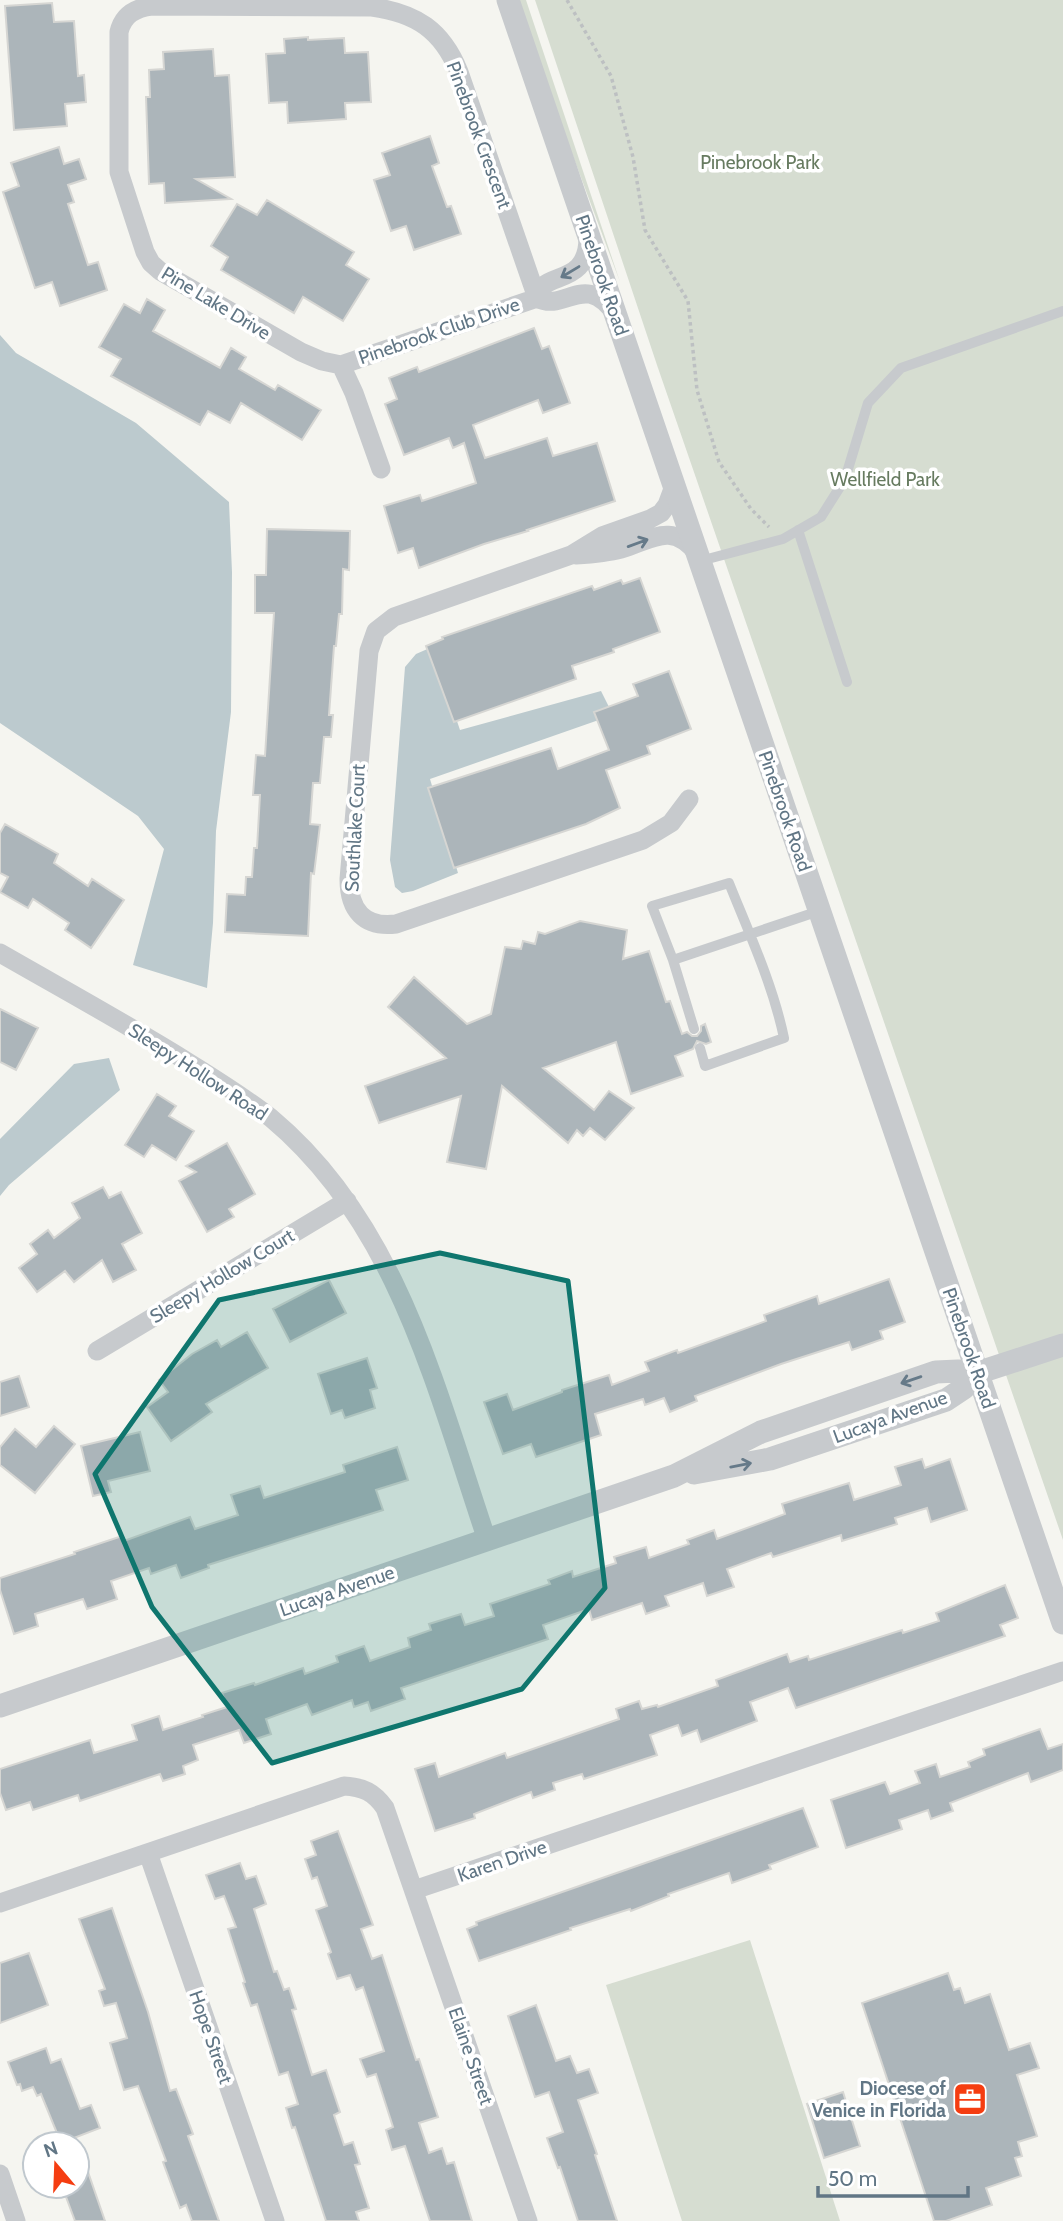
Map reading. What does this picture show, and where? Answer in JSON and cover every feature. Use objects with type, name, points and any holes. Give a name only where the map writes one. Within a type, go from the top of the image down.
[{"type":"street","name":"Pinebrook Road","points":[[508,0],[1063,1623]]},
{"type":"street","name":"Pinebrook Crescent","points":[[130,13],[152,6],[372,7],[390,9],[425,24],[447,46],[459,72],[537,298]]},
{"type":"street","name":"Pine Lake Drive","points":[[130,13],[122,22],[119,32],[118,160],[122,184],[150,263],[300,352],[341,365]]},
{"type":"street","name":"Pinebrook Club Drive","points":[[537,298],[539,288],[546,282],[567,276],[581,265],[587,250],[588,235]]},
{"type":"street","name":"Pinebrook Club Drive","points":[[341,365],[537,298],[548,302],[574,294],[590,294],[606,303],[616,316]]},
{"type":"street","points":[[341,365],[381,469]]},
{"type":"street","name":"Southlake Court","points":[[674,486],[671,498],[661,513],[602,537],[571,555],[387,620],[376,631],[369,651],[349,880],[350,898],[366,919],[385,925],[396,924],[643,840],[671,823],[689,799]]},
{"type":"street","name":"Southlake Court","points":[[571,555],[618,550],[667,534],[682,538],[699,557]]},
{"type":"street","name":"Sleepy Hollow Road","points":[[0,953],[238,1094],[300,1145],[347,1201],[398,1287],[415,1326],[487,1540]]},
{"type":"street","name":"Sleepy Hollow Court","points":[[97,1351],[347,1201]]},
{"type":"street","name":"Lucaya Avenue","points":[[0,1706],[674,1476],[771,1459],[946,1400],[964,1388],[977,1373],[1063,1345]]},
{"type":"street","name":"Karen Drive","points":[[414,1890],[1063,1671]]},
{"type":"street","points":[[0,1903],[344,1786],[370,1791],[385,1808],[414,1890]]},
{"type":"street","name":"Hope Street","points":[[148,1853],[275,2221]]},
{"type":"street","name":"Elaine Street","points":[[414,1890],[528,2221]]},
{"type":"street","points":[[0,2174],[16,2221]]},
{"type":"lane","points":[[699,557],[783,539],[821,517],[845,479],[868,402],[901,368],[1063,311]]},
{"type":"lane","points":[[798,530],[847,682]]},
{"type":"lane","points":[[694,1029],[673,960],[652,906],[729,883],[750,934],[784,1038],[705,1066],[700,1048]]},
{"type":"lane","points":[[673,960],[819,911]]},
{"type":"path","points":[[567,0],[611,76],[633,158],[645,230],[688,301],[697,390],[719,462],[751,509],[783,539]]},
{"type":"highlighted area","points":[[440,1253],[568,1281],[605,1588],[522,1689],[272,1763],[152,1607],[95,1474],[219,1300]]},
{"type":"green space","points":[[519,0],[526,0],[620,282],[561,124]]},
{"type":"green space","name":"Wellfield Park","points":[[535,0],[1063,0],[1063,1540],[658,368]]},
{"type":"green space","points":[[750,1940],[840,2221],[682,2221],[606,1985]]},
{"type":"shaded area","points":[[0,335],[16,353],[136,423],[229,502],[232,572],[231,712],[216,831],[213,923],[207,988],[133,965],[164,849],[138,816],[0,723]]},
{"type":"shaded area","points":[[432,647],[460,730],[601,691],[613,715],[430,779],[458,873],[402,893],[395,887],[390,860],[405,667],[416,654]]},
{"type":"shaded area","points":[[109,1058],[120,1090],[9,1185],[0,1196],[0,1139],[74,1064]]},
{"type":"building","points":[[52,3],[54,22],[74,21],[78,76],[84,75],[86,102],[65,104],[67,126],[14,130],[5,6]]},
{"type":"building","points":[[308,37],[308,40],[344,38],[345,53],[368,52],[371,102],[345,103],[346,119],[288,123],[287,102],[269,103],[266,54],[285,53],[284,39]]},
{"type":"building","points":[[213,49],[215,76],[229,75],[235,177],[196,179],[231,199],[165,203],[164,183],[149,184],[146,97],[150,97],[149,70],[164,69],[163,52]]},
{"type":"building","points":[[430,136],[439,163],[432,166],[447,207],[451,206],[461,234],[414,250],[406,226],[391,231],[374,180],[390,175],[382,153]]},
{"type":"building","points":[[59,147],[64,164],[79,159],[86,179],[68,185],[74,202],[68,204],[88,265],[98,262],[107,290],[60,306],[52,282],[35,288],[3,192],[19,186],[11,163]]},
{"type":"building","points":[[267,200],[354,252],[346,265],[369,279],[343,321],[303,297],[294,313],[221,270],[228,257],[211,246],[237,204],[257,215]]},
{"type":"building","points":[[147,299],[165,310],[153,331],[220,368],[231,348],[246,357],[239,369],[275,390],[278,385],[321,410],[302,440],[241,403],[230,423],[208,411],[200,425],[111,376],[121,359],[99,347],[124,304],[140,313]]},
{"type":"building","points":[[534,328],[542,349],[549,346],[570,403],[543,413],[538,400],[473,425],[485,458],[547,438],[553,456],[597,443],[615,501],[419,568],[413,548],[398,553],[384,506],[420,495],[422,501],[476,483],[464,443],[453,448],[449,438],[404,455],[385,404],[397,399],[389,378],[417,367],[419,372]]},
{"type":"building","points":[[267,529],[350,531],[349,570],[343,569],[342,614],[339,614],[334,646],[329,715],[333,715],[331,737],[324,737],[320,783],[313,783],[310,824],[320,825],[314,874],[311,873],[308,936],[225,932],[227,894],[245,895],[246,877],[252,877],[254,848],[257,848],[260,795],[253,795],[256,755],[265,756],[274,613],[255,613],[255,575],[266,575]]},
{"type":"building","points":[[640,578],[660,632],[572,666],[576,679],[454,722],[426,646],[443,639],[442,637],[592,586],[594,590],[621,580],[623,584]]},
{"type":"building","points":[[669,671],[691,729],[647,746],[650,754],[606,770],[620,808],[586,824],[454,868],[428,788],[551,748],[558,769],[609,750],[594,712],[638,696],[633,684]]},
{"type":"building","points":[[5,824],[58,854],[54,863],[88,886],[92,879],[124,900],[91,948],[65,930],[69,923],[33,899],[28,908],[0,892],[8,877],[0,873],[0,833]]},
{"type":"building","points":[[580,921],[627,930],[623,959],[649,951],[666,1002],[670,1001],[682,1034],[687,1032],[697,1036],[701,1026],[705,1024],[711,1042],[706,1044],[697,1041],[693,1049],[675,1056],[683,1076],[631,1094],[616,1042],[543,1068],[594,1110],[609,1091],[634,1108],[605,1140],[590,1128],[583,1136],[577,1130],[568,1143],[502,1086],[486,1169],[447,1162],[461,1096],[379,1123],[365,1086],[446,1058],[388,1007],[414,977],[467,1024],[491,1014],[505,947],[521,949],[523,941],[535,944],[538,932],[545,934]]},
{"type":"building","points":[[0,1009],[38,1028],[16,1070],[0,1062]]},
{"type":"building","points":[[157,1094],[176,1106],[169,1116],[194,1131],[176,1160],[152,1145],[144,1157],[125,1145]]},
{"type":"building","points":[[227,1143],[255,1194],[229,1209],[234,1217],[207,1232],[179,1181],[196,1172],[186,1166]]},
{"type":"building","points":[[103,1187],[109,1198],[121,1192],[142,1233],[122,1244],[136,1270],[113,1282],[102,1260],[74,1282],[65,1271],[37,1292],[19,1268],[37,1254],[30,1244],[48,1230],[54,1238],[80,1218],[72,1203]]},
{"type":"building","points":[[889,1279],[905,1322],[880,1331],[883,1339],[852,1350],[849,1342],[781,1364],[695,1396],[697,1401],[670,1412],[664,1398],[645,1405],[643,1399],[595,1414],[601,1435],[536,1457],[531,1444],[503,1454],[484,1402],[507,1394],[513,1410],[609,1375],[612,1385],[649,1371],[645,1362],[766,1321],[764,1315],[817,1296],[819,1304]]},
{"type":"building","points":[[329,1280],[346,1313],[290,1342],[273,1309]]},
{"type":"building","points":[[247,1332],[268,1368],[206,1404],[212,1412],[171,1441],[147,1407],[168,1392],[159,1380],[192,1354],[217,1340],[221,1347]]},
{"type":"building","points":[[367,1358],[377,1388],[370,1390],[375,1408],[345,1418],[342,1410],[331,1414],[318,1374]]},
{"type":"building","points":[[19,1376],[29,1407],[0,1416],[0,1382]]},
{"type":"building","points":[[54,1426],[75,1444],[35,1493],[0,1465],[0,1447],[15,1429],[36,1447]]},
{"type":"building","points":[[140,1432],[150,1471],[108,1481],[111,1492],[93,1496],[81,1446]]},
{"type":"building","points":[[397,1447],[408,1480],[376,1490],[383,1510],[208,1565],[209,1568],[181,1578],[176,1565],[151,1574],[149,1568],[111,1581],[117,1599],[87,1609],[83,1599],[35,1614],[38,1626],[14,1634],[0,1590],[0,1578],[122,1536],[124,1541],[190,1517],[195,1529],[238,1515],[231,1495],[260,1486],[264,1498],[345,1472],[343,1465]]},
{"type":"building","points":[[922,1459],[925,1468],[950,1459],[967,1510],[931,1522],[927,1508],[895,1518],[897,1524],[842,1541],[841,1535],[773,1557],[771,1553],[727,1569],[734,1587],[707,1596],[703,1583],[665,1596],[669,1606],[646,1614],[642,1603],[592,1620],[589,1609],[543,1625],[548,1639],[401,1688],[405,1699],[371,1711],[368,1702],[354,1707],[352,1700],[312,1715],[307,1704],[266,1719],[271,1734],[244,1743],[239,1730],[193,1745],[198,1760],[183,1766],[185,1774],[163,1781],[160,1774],[80,1801],[78,1795],[33,1810],[30,1802],[6,1810],[0,1793],[0,1769],[90,1740],[94,1753],[137,1740],[132,1725],[159,1716],[163,1730],[203,1717],[202,1715],[227,1707],[222,1693],[303,1668],[305,1674],[338,1662],[336,1656],[364,1646],[370,1661],[410,1647],[408,1638],[431,1630],[429,1624],[461,1614],[465,1625],[494,1616],[490,1604],[550,1584],[548,1580],[572,1571],[573,1577],[616,1563],[614,1557],[646,1547],[649,1558],[689,1544],[687,1540],[714,1530],[717,1539],[785,1514],[782,1504],[849,1483],[854,1500],[901,1485],[895,1467]]},
{"type":"building","points":[[1005,1585],[1018,1618],[1000,1625],[1005,1636],[796,1708],[788,1688],[750,1702],[757,1721],[701,1742],[697,1730],[682,1736],[678,1725],[650,1735],[657,1755],[584,1779],[582,1774],[553,1783],[555,1790],[533,1798],[531,1792],[474,1814],[475,1818],[435,1831],[415,1769],[435,1763],[439,1777],[505,1753],[507,1758],[619,1719],[616,1709],[639,1701],[642,1709],[657,1705],[658,1707],[718,1686],[716,1680],[787,1654],[790,1662],[808,1656],[809,1660],[939,1621],[936,1613]]},
{"type":"building","points":[[1040,1729],[1048,1749],[1063,1744],[1063,1770],[1031,1782],[1028,1773],[950,1803],[953,1811],[931,1819],[928,1810],[899,1820],[902,1829],[846,1848],[831,1800],[885,1782],[890,1794],[920,1783],[915,1771],[936,1764],[940,1777],[970,1767],[968,1762],[985,1755],[983,1749]]},
{"type":"building","points":[[803,1808],[818,1847],[769,1865],[771,1869],[732,1883],[729,1873],[668,1894],[669,1896],[631,1911],[630,1909],[570,1928],[571,1930],[479,1961],[467,1929],[477,1925],[476,1922]]},
{"type":"building","points":[[338,1831],[373,1925],[361,1929],[372,1959],[382,1955],[416,2060],[419,2059],[438,2117],[419,2123],[429,2153],[442,2148],[447,2164],[454,2162],[472,2221],[430,2221],[405,2146],[392,2150],[386,2130],[393,2127],[376,2074],[367,2077],[360,2059],[384,2051],[363,1987],[356,1990],[350,1975],[337,1979],[328,1954],[331,1952],[316,1910],[327,1906],[317,1877],[312,1879],[305,1859],[316,1855],[311,1841]]},
{"type":"building","points":[[240,1863],[246,1879],[256,1876],[266,1904],[254,1909],[274,1972],[277,1971],[284,1990],[289,1988],[296,2009],[292,2010],[312,2075],[326,2070],[340,2112],[334,2115],[344,2145],[353,2142],[360,2164],[355,2165],[369,2208],[356,2212],[359,2221],[326,2221],[295,2127],[292,2128],[286,2108],[298,2104],[288,2072],[279,2075],[257,2004],[251,2006],[243,1983],[245,1982],[228,1929],[236,1927],[224,1896],[215,1899],[206,1875]]},
{"type":"building","points":[[112,1908],[148,2012],[170,2091],[176,2089],[193,2134],[188,2136],[219,2221],[192,2221],[186,2205],[180,2208],[138,2086],[124,2090],[110,2043],[127,2038],[116,2003],[104,2006],[99,1991],[105,1989],[79,1919]]},
{"type":"building","points":[[29,1953],[48,2005],[0,2023],[0,1963]]},
{"type":"building","name":"Diocese of Venice in Florida","points":[[948,1973],[954,1990],[960,1988],[965,2003],[990,1994],[1009,2050],[1030,2043],[1039,2068],[1017,2075],[1037,2136],[1018,2142],[1022,2156],[1015,2158],[1021,2176],[986,2188],[992,2205],[946,2221],[934,2221],[862,2003]]},
{"type":"building","points":[[536,2005],[556,2061],[570,2056],[577,2073],[589,2069],[598,2093],[578,2100],[617,2221],[578,2221],[560,2167],[558,2168],[547,2138],[563,2132],[549,2092],[535,2097],[508,2016]]},
{"type":"building","points":[[46,2048],[51,2063],[61,2059],[80,2109],[91,2105],[100,2128],[91,2131],[56,2130],[41,2094],[37,2096],[33,2087],[22,2091],[8,2062]]},
{"type":"building","points":[[843,2092],[860,2146],[824,2158],[807,2104]]},
{"type":"building","points":[[91,2181],[105,2221],[75,2221],[67,2200],[91,2200]]},
{"type":"place","name":"Diocese of Venice in Florida","points":[[970,2099]]},
{"type":"park label","name":"Pinebrook Park","points":[[760,162]]}]
